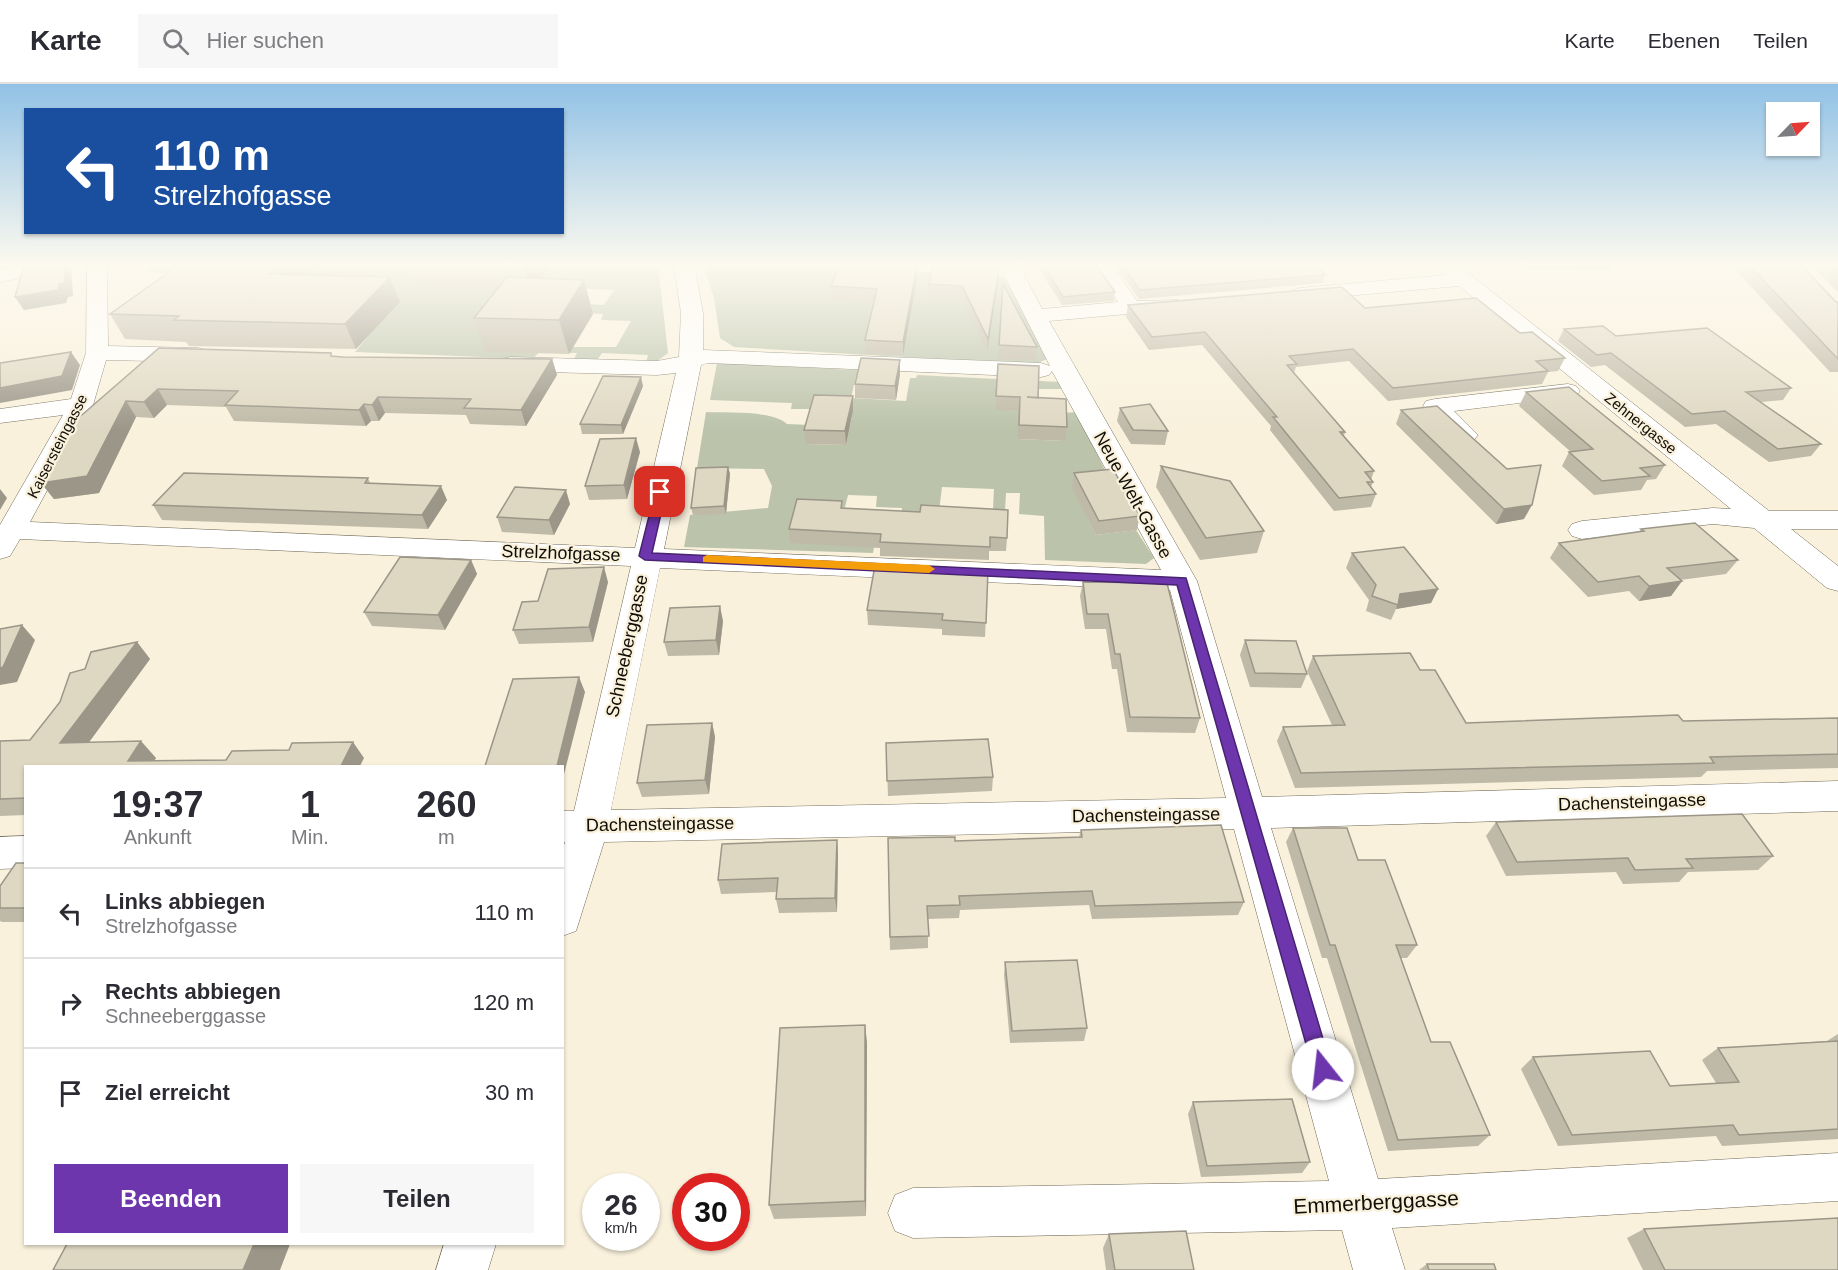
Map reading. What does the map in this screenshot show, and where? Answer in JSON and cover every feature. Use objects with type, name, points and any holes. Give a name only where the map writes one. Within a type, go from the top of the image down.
[{"type":"street","name":"Kaisersteingasse","points":[[6,540],[81,405],[98,353],[98,320]]},
{"type":"street","name":"Schneeberggasse","points":[[564,905],[576,826],[645,556],[690,362],[693,320]]},
{"type":"street","name":"Neue Welt-Gasse","points":[[1037,320],[1182,581],[1379,1270]]},
{"type":"street","name":"Zehnergasse","points":[[1513,320],[1838,581]]},
{"type":"street","points":[[98,353],[216,356]]},
{"type":"street","points":[[490,364],[657,368],[690,362],[706,356],[1064,371]]},
{"type":"street","points":[[1467,438],[1434,406],[1597,387]]},
{"type":"street","points":[[0,416],[81,405]]},
{"type":"street","points":[[1582,530],[1713,516],[1761,520],[1838,520]]},
{"type":"street","name":"Strelzhofgasse","points":[[6,540],[645,556],[1182,581]]},
{"type":"street","name":"Dachensteingasse","points":[[576,826],[1250,813],[1838,796]]},
{"type":"street","points":[[0,854],[24,852]]},
{"type":"street","name":"Emmerberggasse","points":[[913,1213],[1361,1204],[1838,1177]]},
{"type":"street","points":[[462,1270],[470,1245]]},
{"type":"green space","points":[[355,320],[547,320],[535,347],[616,347],[631,321],[611,320],[664,320],[668,353],[656,362],[646,363],[648,355],[602,353],[596,362],[573,361],[577,353],[539,352],[533,359],[355,352],[371,333]]},
{"type":"green space","points":[[717,320],[1028,320],[1049,358],[1038,363],[1022,364],[734,347],[720,338]]},
{"type":"green space","points":[[717,363],[872,371],[870,376],[856,376],[851,398],[906,401],[910,378],[916,378],[917,375],[1061,382],[1065,389],[1037,389],[996,409],[1018,411],[1018,439],[1065,441],[1064,413],[1077,412],[1111,483],[1073,488],[1096,535],[1136,530],[1154,558],[1146,564],[1045,560],[1044,516],[1019,514],[1020,493],[1006,493],[1005,510],[993,509],[994,489],[942,487],[938,519],[899,530],[902,508],[876,507],[877,496],[848,495],[843,515],[874,547],[873,553],[684,547],[690,515],[768,508],[772,486],[764,469],[697,468],[706,412],[760,414],[771,416],[787,424],[811,425],[806,444],[846,445],[852,416],[823,409],[791,409],[792,403],[710,400]]},
{"type":"building","points":[[189,320],[348,320],[345,324]]},
{"type":"building","points":[[870,320],[907,320],[903,342],[865,340]]},
{"type":"building","points":[[979,320],[991,320],[988,339]]},
{"type":"building","points":[[1001,320],[1023,320],[1037,347],[999,345]]},
{"type":"building","points":[[1140,320],[1504,320],[1520,333],[1532,332],[1565,358],[1536,361],[1548,371],[1393,388],[1353,349],[1289,356],[1297,364],[1287,365],[1345,432],[1340,432],[1374,471],[1365,472],[1373,482],[1367,482],[1376,494],[1339,498],[1273,417],[1277,417],[1205,332],[1152,337]]},
{"type":"building","points":[[1801,320],[1838,320],[1838,359]]},
{"type":"building","points":[[1603,326],[1616,336],[1707,328],[1791,388],[1746,392],[1821,444],[1778,449],[1725,411],[1692,414],[1611,353],[1597,355],[1564,329]]},
{"type":"building","points":[[159,348],[331,353],[331,356],[343,357],[552,359],[521,410],[464,408],[471,399],[378,397],[372,405],[364,404],[359,410],[225,405],[238,391],[158,389],[144,402],[126,401],[87,476],[41,483],[75,421]]},
{"type":"building","points":[[71,352],[62,376],[0,388],[0,363]]},
{"type":"building","points":[[861,358],[900,360],[895,386],[855,384]]},
{"type":"building","points":[[998,364],[1039,366],[1038,398],[1066,399],[1067,427],[1019,425],[1020,397],[996,396]]},
{"type":"building","points":[[603,376],[641,377],[621,425],[580,424]]},
{"type":"building","points":[[1569,387],[1665,465],[1640,468],[1650,476],[1602,481],[1569,452],[1593,449],[1526,392]]},
{"type":"building","points":[[814,395],[853,396],[845,431],[804,430]]},
{"type":"building","points":[[1150,404],[1168,431],[1133,430],[1120,408]]},
{"type":"building","points":[[1437,406],[1507,469],[1541,465],[1532,505],[1504,509],[1401,410]]},
{"type":"building","points":[[636,438],[624,485],[585,486],[600,439]]},
{"type":"building","points":[[1161,466],[1230,481],[1264,531],[1206,538]]},
{"type":"building","points":[[728,467],[724,506],[691,508],[696,468]]},
{"type":"building","points":[[1113,469],[1140,516],[1099,521],[1074,473]]},
{"type":"building","points":[[184,473],[368,478],[365,483],[441,486],[422,515],[153,505]]},
{"type":"building","points":[[515,487],[566,490],[549,520],[497,517]]},
{"type":"building","points":[[797,499],[842,501],[841,508],[920,512],[921,505],[1008,510],[1007,538],[990,537],[990,547],[880,542],[881,534],[789,529]]},
{"type":"building","points":[[1695,523],[1738,560],[1667,568],[1682,581],[1649,586],[1639,576],[1598,582],[1559,543],[1644,531],[1641,529]]},
{"type":"building","points":[[1404,547],[1438,589],[1400,594],[1398,605],[1372,596],[1376,585],[1352,553]]},
{"type":"building","points":[[400,557],[471,560],[438,615],[364,612]]},
{"type":"building","points":[[875,565],[988,570],[986,623],[942,620],[943,614],[867,610]]},
{"type":"building","points":[[604,567],[589,627],[513,630],[522,602],[538,601],[548,569]]},
{"type":"building","points":[[1083,582],[1167,583],[1200,718],[1130,717],[1120,654],[1115,654],[1108,614],[1087,614]]},
{"type":"building","points":[[720,606],[716,640],[664,642],[670,608]]},
{"type":"building","points":[[22,625],[3,667],[0,668],[0,629]]},
{"type":"building","points":[[1245,640],[1296,641],[1307,674],[1255,673]]},
{"type":"building","points":[[137,642],[60,743],[141,741],[128,761],[226,760],[232,751],[289,750],[292,743],[353,742],[342,765],[24,765],[24,798],[0,799],[0,741],[30,740],[60,702],[70,673],[85,669],[91,652]]},
{"type":"building","points":[[1410,653],[1420,670],[1435,670],[1466,723],[1678,715],[1683,721],[1838,718],[1838,754],[1710,757],[1714,763],[1301,773],[1283,727],[1345,725],[1313,656]]},
{"type":"building","points":[[579,677],[557,765],[485,765],[513,679]]},
{"type":"building","points":[[712,723],[705,780],[637,783],[647,725]]},
{"type":"building","points":[[988,739],[993,777],[887,781],[886,743]]},
{"type":"building","points":[[1742,814],[1773,856],[1686,859],[1693,868],[1635,870],[1628,858],[1517,862],[1496,822]]},
{"type":"building","points":[[1221,825],[1244,902],[1095,906],[1092,891],[959,896],[960,905],[927,906],[929,936],[890,937],[888,838],[955,837],[955,841],[1082,837],[1081,830]]},
{"type":"building","points":[[1293,828],[1347,828],[1358,860],[1385,860],[1417,945],[1396,945],[1431,1042],[1450,1042],[1490,1135],[1398,1140],[1335,945],[1330,945]]},
{"type":"building","points":[[837,840],[835,898],[776,899],[778,878],[718,880],[722,844]]},
{"type":"building","points":[[16,863],[24,863],[24,908],[0,908],[0,886]]},
{"type":"building","points":[[1077,960],[1087,1028],[1012,1031],[1005,962]]},
{"type":"building","points":[[865,1025],[865,1201],[769,1205],[780,1028]]},
{"type":"building","points":[[1838,1041],[1838,1129],[1739,1135],[1733,1125],[1572,1135],[1533,1057],[1650,1051],[1670,1086],[1739,1082],[1718,1048]]},
{"type":"building","points":[[1292,1099],[1310,1162],[1207,1166],[1193,1102]]},
{"type":"building","points":[[1838,1218],[1838,1270],[1665,1270],[1644,1229]]},
{"type":"building","points":[[1186,1231],[1194,1270],[1115,1270],[1109,1234]]},
{"type":"building","points":[[66,1245],[254,1245],[243,1270],[53,1270]]},
{"type":"building","points":[[1427,1264],[1494,1264],[1496,1270],[1429,1270]]},
{"type":"slow traffic","points":[[707,559],[929,569]]},
{"type":"route","points":[[660,492],[645,556],[1182,581],[1323,1069]]}]
